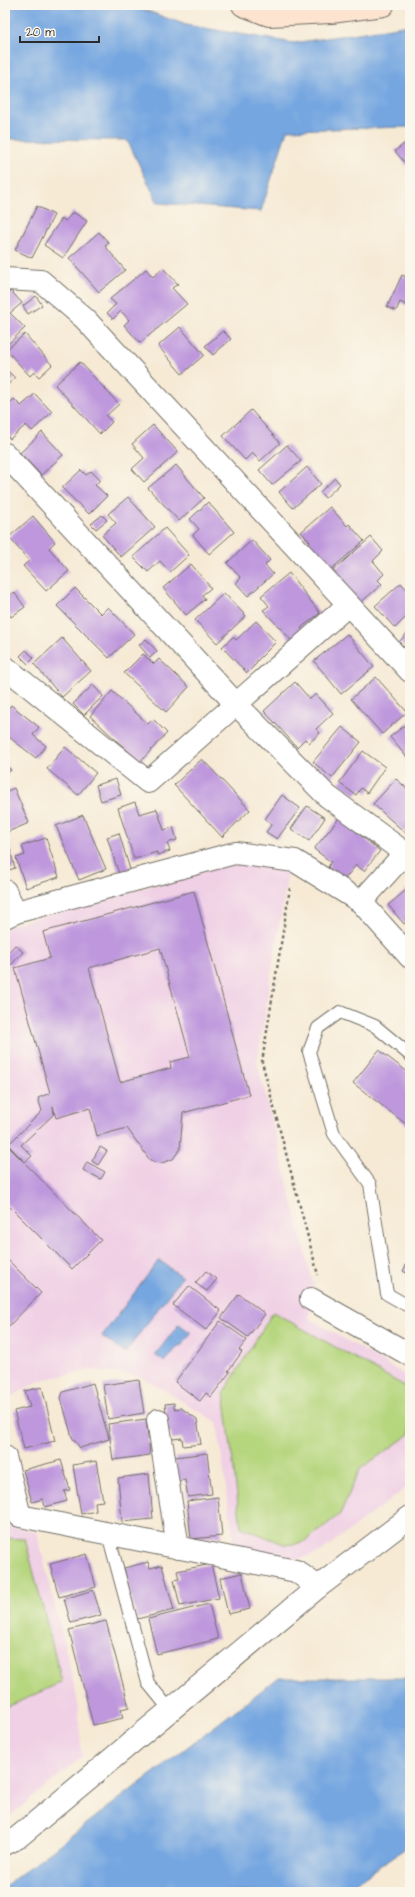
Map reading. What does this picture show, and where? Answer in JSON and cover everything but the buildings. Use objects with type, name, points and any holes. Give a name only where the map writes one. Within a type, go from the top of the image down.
[{"type":"street","points":[[243,5],[269,15],[331,12],[383,5]]},
{"type":"street","points":[[5,279],[41,281],[85,319],[410,671]]},
{"type":"street","points":[[5,454],[236,704],[327,796],[405,853],[361,902]]},
{"type":"street","points":[[5,667],[148,782],[348,604]]},
{"type":"street","points":[[5,891],[11,914],[235,853],[295,861],[361,902],[410,957]]},
{"type":"street","points":[[319,1304],[410,1355]]},
{"type":"street","points":[[158,1420],[178,1548]]},
{"type":"street","points":[[5,1457],[20,1516],[296,1571],[318,1587]]},
{"type":"street","points":[[5,1844],[17,1838],[318,1587],[410,1517]]},
{"type":"lane","points":[[410,1055],[375,1026],[340,1012],[318,1028],[309,1052],[334,1134],[370,1184],[387,1294],[410,1307]]},
{"type":"lane","points":[[108,1534],[148,1683],[170,1710]]},
{"type":"path","points":[[295,861],[262,1062],[319,1304]]},
{"type":"shaded area","points":[[236,862],[288,872],[257,1062],[314,1287],[309,1318],[410,1378],[410,1485],[319,1553],[287,1562],[234,1544],[217,1422],[140,1376],[90,1370],[41,1380],[5,1400],[5,929],[17,923]]},
{"type":"shaded area","points":[[5,1514],[8,1526],[37,1532],[77,1698],[82,1757],[5,1820]]},
{"type":"green space","points":[[273,1312],[410,1389],[410,1434],[360,1469],[340,1514],[304,1542],[286,1545],[241,1527],[224,1392]]},
{"type":"green space","points":[[5,1538],[25,1539],[62,1682],[5,1708]]},
{"type":"water","points":[[5,5],[131,5],[186,25],[294,43],[410,25],[410,127],[287,130],[261,211],[158,203],[127,140],[5,139]]},
{"type":"water","points":[[159,1260],[182,1277],[125,1353],[102,1336]]},
{"type":"water","points":[[179,1324],[191,1333],[181,1346],[179,1345],[165,1362],[155,1355]]},
{"type":"water","points":[[278,1678],[410,1678],[410,1845],[342,1892],[5,1892],[5,1886]]}]
